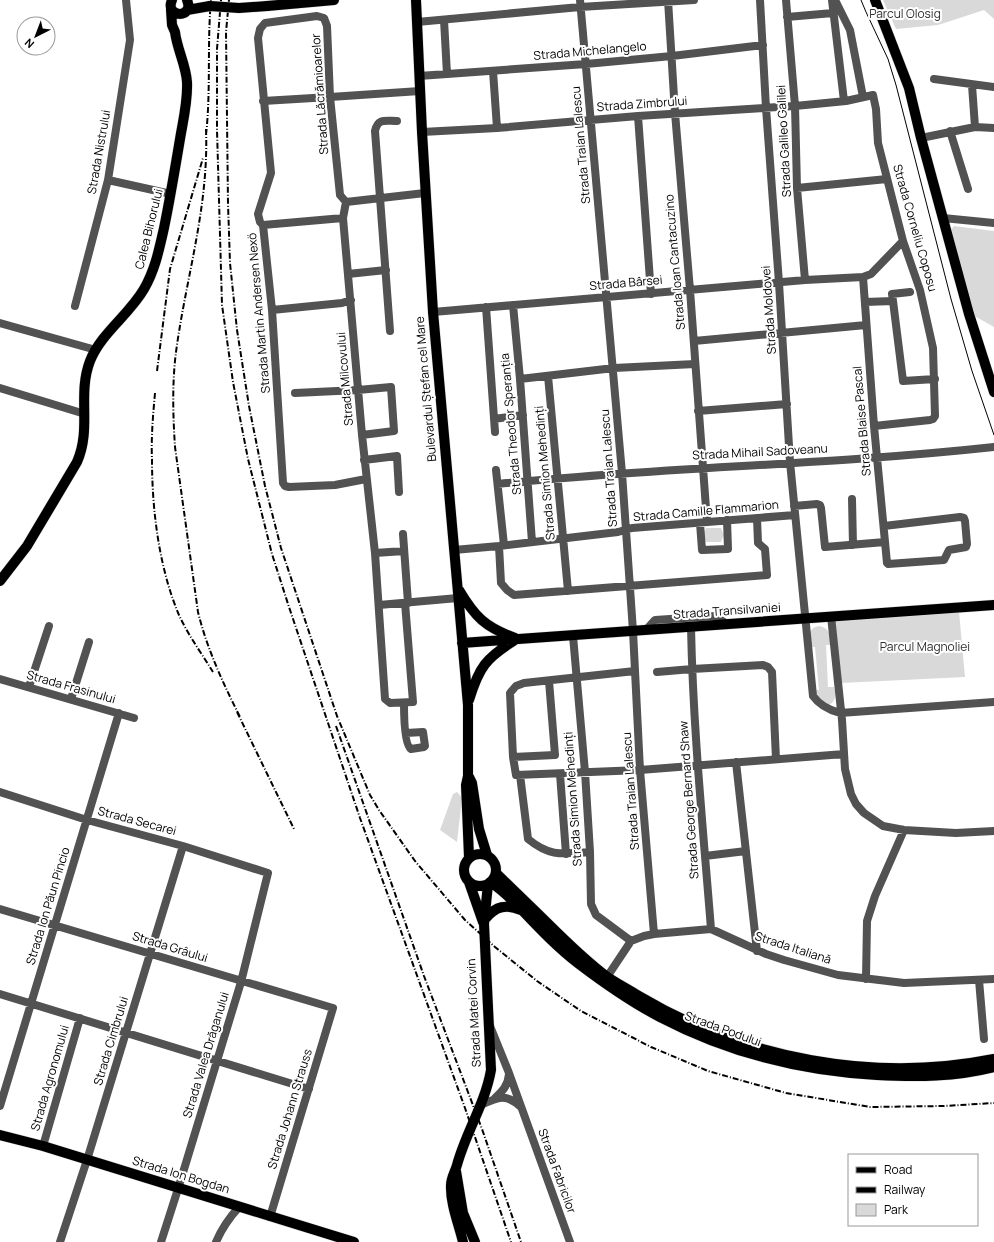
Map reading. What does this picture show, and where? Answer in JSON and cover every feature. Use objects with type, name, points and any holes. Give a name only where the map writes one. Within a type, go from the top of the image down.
[{"type":"main road","points":[[194,0],[203,2],[209,6]]},
{"type":"main road","points":[[171,3],[173,12],[179,14],[186,8],[209,6],[240,8],[334,0]]},
{"type":"main road","name":"Bulevardul Ștefan cel Mare","points":[[416,0],[425,193],[433,312],[468,705],[468,776],[466,791],[469,857]]},
{"type":"main road","points":[[875,0],[909,88],[921,138],[969,314],[990,364],[994,392]]},
{"type":"main road","name":"Calea Bihorului","points":[[0,581],[27,546],[77,462],[85,434],[84,386],[90,363],[102,340],[137,301],[152,274],[160,247],[171,194],[186,101],[187,82],[172,25],[171,3]]},
{"type":"main road","points":[[175,32],[186,8]]},
{"type":"main road","points":[[457,586],[466,601],[482,621],[497,631],[516,639]]},
{"type":"main road","name":"Strada Transilvaniei","points":[[462,643],[994,605]]},
{"type":"main road","points":[[468,705],[476,678],[489,658],[516,639]]},
{"type":"main road","name":"Bulevardul Ștefan cel Mare","points":[[468,776],[472,783],[480,829],[487,855]]},
{"type":"main road","points":[[477,853],[487,855],[494,862],[496,873],[489,883],[485,921],[463,868],[469,857],[477,853]]},
{"type":"main road","name":"Strada Podului","points":[[496,873],[548,925],[607,976],[656,1006],[695,1025],[759,1048],[789,1056],[840,1065],[914,1068],[949,1066],[994,1059]]},
{"type":"main road","points":[[469,882],[476,886],[489,883]]},
{"type":"main road","name":"Strada Podului","points":[[489,883],[498,887],[564,952],[605,983],[634,1002],[677,1026],[701,1036],[756,1055],[788,1064],[846,1073],[898,1076],[949,1075],[994,1067]]},
{"type":"main road","points":[[485,921],[492,911],[501,907],[509,906],[521,910]]},
{"type":"main road","name":"Strada Matei Corvin","points":[[463,1242],[451,1189],[452,1178],[459,1155],[481,1105],[488,1085],[491,1070],[485,921]]},
{"type":"main road","name":"Strada Ion Bogdan","points":[[0,1135],[43,1146],[178,1189],[354,1242]]},
{"type":"main road","name":"Strada Matei Corvin","points":[[456,1167],[463,1213],[475,1242]]},
{"type":"street","name":"Strada Nistrului","points":[[75,306],[108,180],[130,40],[126,0]]},
{"type":"street","points":[[417,22],[580,4],[694,0]]},
{"type":"street","name":"Strada Moldovei","points":[[760,0],[790,462],[813,696],[828,709],[840,713]]},
{"type":"street","name":"Strada Galileo Galilei","points":[[786,0],[795,106],[797,188],[805,280]]},
{"type":"street","points":[[832,0],[844,101]]},
{"type":"street","points":[[835,0],[850,30],[863,97]]},
{"type":"street","name":"Strada Ioan Cantacuzino","points":[[668,1],[675,113],[703,468],[702,550],[728,549],[727,520]]},
{"type":"street","name":"Strada Traian Lalescu","points":[[580,4],[606,297],[614,368],[633,631],[640,770],[654,934]]},
{"type":"street","points":[[787,17],[833,13]]},
{"type":"street","name":"Strada Lăcrămioarelor","points":[[265,23],[317,16],[324,18],[327,26],[330,98],[340,195],[346,202]]},
{"type":"street","points":[[444,20],[447,74]]},
{"type":"street","name":"Strada Martin Andersen Nexö","points":[[265,23],[260,29],[258,38],[271,173],[258,214],[260,222],[264,225],[272,310],[283,483],[285,486],[289,487],[335,484],[366,479]]},
{"type":"street","name":"Strada Michelangelo","points":[[420,76],[586,64],[672,56],[763,45]]},
{"type":"street","points":[[493,71],[498,128]]},
{"type":"street","points":[[934,78],[972,85],[994,87]]},
{"type":"street","points":[[972,85],[975,127]]},
{"type":"street","points":[[263,101],[330,98],[420,91]]},
{"type":"street","name":"Strada Corneliu Coposu","points":[[863,97],[873,95],[876,108],[878,143],[903,241],[921,298],[933,348],[935,416],[933,419],[874,426]]},
{"type":"street","name":"Strada Zimbrului","points":[[422,132],[498,128],[675,113],[795,106],[844,101],[863,97]]},
{"type":"street","points":[[638,116],[651,294]]},
{"type":"street","points":[[390,331],[375,131],[377,124],[380,122],[397,121]]},
{"type":"street","points":[[921,138],[975,127],[994,128]]},
{"type":"street","points":[[950,131],[968,189]]},
{"type":"street","points":[[797,188],[887,179]]},
{"type":"street","points":[[108,180],[171,194]]},
{"type":"street","points":[[346,202],[425,193]]},
{"type":"street","name":"Strada Milcovului","points":[[346,202],[343,218],[364,460],[375,553],[385,699],[390,703],[404,703]]},
{"type":"street","points":[[264,225],[343,218]]},
{"type":"street","points":[[944,218],[994,223]]},
{"type":"street","points":[[863,277],[871,274],[903,241]]},
{"type":"street","points":[[348,274],[386,270]]},
{"type":"street","name":"Strada Bârsei","points":[[433,312],[779,282],[863,277]]},
{"type":"street","name":"Strada Blaise Pascal","points":[[863,277],[874,426],[887,562],[888,564],[944,560],[949,550],[966,547],[967,544],[965,521],[964,518],[960,517],[884,526]]},
{"type":"street","points":[[910,292],[892,294],[903,381],[934,379]]},
{"type":"street","points":[[272,310],[342,303],[351,300]]},
{"type":"street","points":[[865,302],[893,301]]},
{"type":"street","name":"Strada Theodor Speranția","points":[[513,305],[532,542]]},
{"type":"street","points":[[486,307],[495,432]]},
{"type":"street","points":[[0,323],[96,350]]},
{"type":"street","points":[[694,341],[866,325]]},
{"type":"street","points":[[520,379],[614,368],[695,364]]},
{"type":"street","name":"Strada Simion Mehedinți","points":[[548,376],[568,591]]},
{"type":"street","points":[[295,393],[391,387],[394,431],[362,435]]},
{"type":"street","points":[[0,388],[84,414]]},
{"type":"street","points":[[698,412],[787,404]]},
{"type":"street","points":[[494,419],[523,415]]},
{"type":"street","name":"Strada Mihail Sadoveanu","points":[[498,484],[622,473],[878,458],[994,447]]},
{"type":"street","points":[[364,460],[397,456],[399,492]]},
{"type":"street","points":[[496,470],[502,546],[501,584],[506,590],[514,595],[767,575],[764,549],[758,542],[758,518]]},
{"type":"street","points":[[852,499],[853,545]]},
{"type":"street","points":[[794,506],[820,505],[825,547],[885,542]]},
{"type":"street","name":"Strada Camille Flammarion","points":[[454,550],[563,539],[618,532],[632,528],[795,515]]},
{"type":"street","points":[[403,534],[413,702],[404,703],[406,733]]},
{"type":"street","points":[[375,553],[404,551]]},
{"type":"street","points":[[379,605],[458,598]]},
{"type":"street","points":[[646,630],[655,620],[715,616],[727,624]]},
{"type":"street","points":[[831,616],[847,782],[856,804],[864,813],[883,826],[904,830],[956,833],[994,831]]},
{"type":"street","points":[[29,687],[49,626]]},
{"type":"street","name":"Strada George Bernard Shaw","points":[[691,627],[697,765],[711,929]]},
{"type":"street","name":"Strada Simion Mehedinți","points":[[573,636],[585,772],[590,852],[591,904],[596,915],[631,942]]},
{"type":"street","points":[[71,699],[89,642]]},
{"type":"street","points":[[657,672],[763,665],[768,667],[772,672],[776,759]]},
{"type":"street","points":[[635,671],[524,683],[516,686],[510,693],[513,757],[516,775],[640,770],[844,754]]},
{"type":"street","name":"Strada Frasinului","points":[[0,679],[134,718]]},
{"type":"street","points":[[513,757],[555,755],[549,681]]},
{"type":"street","points":[[840,713],[994,702]]},
{"type":"street","name":"Strada Ion Păun Pincio","points":[[0,1106],[119,713]]},
{"type":"street","points":[[736,762],[757,951]]},
{"type":"street","points":[[560,774],[566,854]]},
{"type":"street","points":[[520,775],[528,839],[538,847],[550,853],[566,854],[590,852]]},
{"type":"street","name":"Strada Secarei","points":[[0,792],[87,820],[183,846],[268,873]]},
{"type":"street","points":[[866,979],[867,921],[875,896],[904,830]]},
{"type":"street","name":"Strada Cimbrului","points":[[60,1242],[87,1160],[183,846]]},
{"type":"street","points":[[705,856],[746,851]]},
{"type":"street","name":"Strada Valea Drăganului","points":[[160,1242],[178,1189],[241,982],[268,873]]},
{"type":"street","name":"Strada Grâului","points":[[0,909],[241,982],[333,1008]]},
{"type":"street","points":[[607,976],[631,942],[644,936],[711,929]]},
{"type":"street","name":"Strada Italiană","points":[[711,929],[757,951],[838,975],[904,983],[994,979]]},
{"type":"street","points":[[979,980],[984,1039]]},
{"type":"street","points":[[0,994],[126,1031],[217,1061],[309,1088]]},
{"type":"street","name":"Strada Johann Strauss","points":[[270,1216],[333,1008]]},
{"type":"street","name":"Strada Agronomului","points":[[43,1146],[80,1018]]},
{"type":"street","name":"Strada Fabricilor","points":[[489,1023],[510,1073],[521,1108],[570,1242]]},
{"type":"street","points":[[481,1105],[495,1098],[506,1087],[510,1073]]},
{"type":"street","points":[[495,1098],[506,1097],[516,1102],[521,1108]]},
{"type":"street","points":[[216,1242],[221,1230],[230,1216],[239,1207]]},
{"type":"green space","name":"Parcul Olosig","points":[[883,0],[994,0],[994,19],[984,10],[938,25],[896,29]]},
{"type":"green space","points":[[954,226],[994,231],[994,327],[971,314],[948,233]]},
{"type":"green space","points":[[706,528],[721,528],[724,535],[721,542],[706,542],[703,535]]},
{"type":"green space","name":"Parcul Magnoliei","points":[[959,612],[965,677],[841,683],[835,620]]},
{"type":"green space","points":[[819,626],[827,630],[830,635],[832,645],[826,645],[828,687],[834,687],[835,692],[835,697],[829,705],[821,701],[814,690],[819,690],[815,647],[810,647],[810,634],[815,627]]},
{"type":"green space","points":[[457,792],[462,798],[457,842],[440,830],[453,794]]},
{"type":"tram line","points":[[861,0],[888,59],[896,85],[951,299],[972,371],[994,435]]},
{"type":"railway","points":[[206,135],[211,0]]},
{"type":"railway","points":[[221,0],[217,49],[217,130],[222,305],[233,382],[248,459],[272,554],[289,607],[360,818],[465,1108],[511,1242]]},
{"type":"railway","points":[[229,0],[226,32],[230,263],[237,330],[249,406],[265,486],[281,548],[337,716],[370,795],[379,810],[415,861],[465,920],[495,947],[537,981],[581,1011],[651,1047],[708,1071],[786,1093],[870,1107],[944,1106],[994,1103]]},
{"type":"railway","points":[[206,129],[204,186],[196,242],[176,352],[173,400],[174,435],[198,612],[216,666],[240,717]]},
{"type":"railway","points":[[157,371],[170,269],[203,158]]},
{"type":"railway","points":[[155,393],[152,435],[153,499],[158,539],[166,578],[179,615],[213,672]]},
{"type":"railway","points":[[237,712],[294,829]]},
{"type":"railway","points":[[336,726],[424,976],[482,1129],[521,1242]]}]
